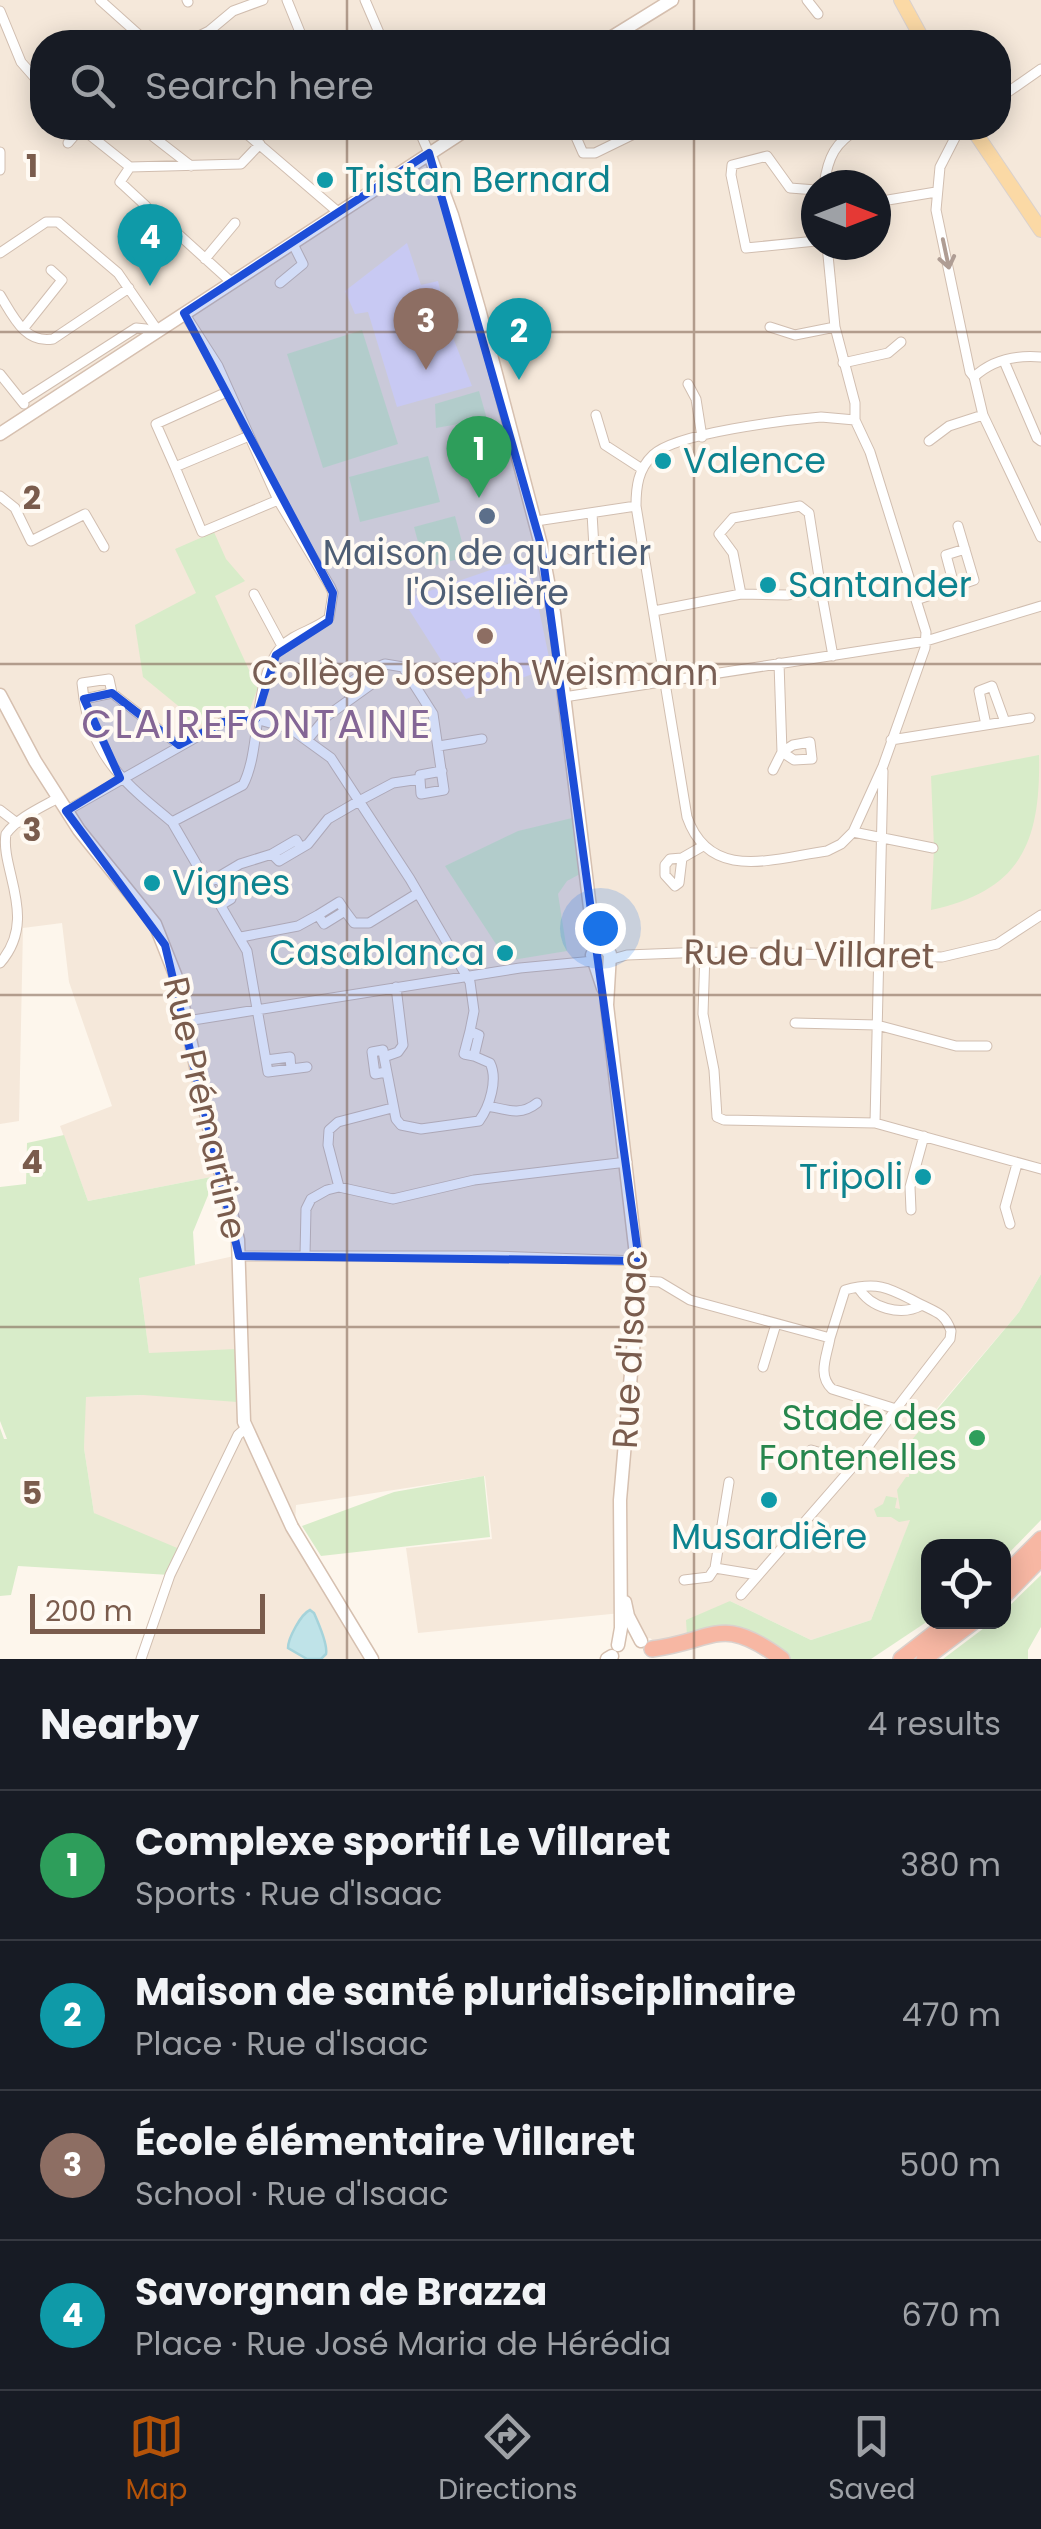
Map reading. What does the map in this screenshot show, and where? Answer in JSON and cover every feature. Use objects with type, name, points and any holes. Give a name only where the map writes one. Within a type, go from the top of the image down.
[{"type":"highway","points":[[1011,1569],[1041,1539]]},
{"type":"highway","points":[[1011,1589],[1041,1558]]},
{"type":"highway","points":[[892,1659],[922,1653],[943,1629]]},
{"type":"highway","points":[[900,1659],[922,1653],[961,1629]]},
{"type":"highway","points":[[650,1649],[726,1631],[754,1639],[782,1659]]},
{"type":"highway","points":[[666,1659],[724,1640],[744,1645],[763,1659]]},
{"type":"main road","points":[[901,0],[917,30]]},
{"type":"main road","points":[[980,140],[1041,230]]},
{"type":"street","points":[[100,0],[134,30]]},
{"type":"street","points":[[227,0],[232,12]]},
{"type":"street","points":[[210,30],[232,12],[263,0]]},
{"type":"street","points":[[287,0],[299,30]]},
{"type":"street","points":[[365,0],[378,30]]},
{"type":"street","points":[[632,30],[672,0]]},
{"type":"street","points":[[807,0],[818,14]]},
{"type":"street","points":[[0,11],[21,62],[30,72]]},
{"type":"street","points":[[1011,90],[1041,70]]},
{"type":"street","points":[[68,144],[71,140]]},
{"type":"street","points":[[96,140],[130,167],[240,164],[260,144]]},
{"type":"street","points":[[157,140],[190,166]]},
{"type":"street","points":[[256,140],[338,212]]},
{"type":"street","name":"Rue d'Isaac","points":[[423,140],[452,215],[536,521],[601,956],[627,1162],[639,1282],[620,1500],[620,1576],[612,1655]]},
{"type":"street","points":[[0,434],[450,140]]},
{"type":"street","points":[[577,140],[583,153],[595,153],[622,140]]},
{"type":"street","points":[[826,170],[839,140]]},
{"type":"street","points":[[954,140],[940,166],[936,210],[970,372],[983,415],[1041,537]]},
{"type":"street","points":[[0,152],[0,170]]},
{"type":"street","points":[[801,189],[790,188],[767,156],[732,165],[746,248],[801,242]]},
{"type":"street","points":[[130,167],[120,182],[146,206]]},
{"type":"street","points":[[891,200],[936,192]]},
{"type":"street","points":[[0,252],[54,220],[118,273],[154,333]]},
{"type":"street","points":[[205,259],[235,222]]},
{"type":"street","points":[[160,253],[177,233],[230,281]]},
{"type":"street","points":[[280,283],[303,264],[292,242]]},
{"type":"street","points":[[828,260],[835,328],[855,403],[855,420],[870,452],[926,640],[883,766],[854,832],[841,844],[826,850],[742,862],[719,857],[703,846],[687,817],[636,506],[636,486],[642,469],[662,447],[811,418],[855,420]]},
{"type":"street","points":[[23,329],[62,280],[51,270]]},
{"type":"street","points":[[0,295],[23,329],[37,340],[53,339],[128,288]]},
{"type":"street","points":[[172,822],[243,785],[256,720],[276,655],[282,646],[329,618],[333,593],[278,500],[229,391],[184,313]]},
{"type":"street","points":[[770,327],[795,334],[835,328]]},
{"type":"street","points":[[22,401],[136,328],[154,333]]},
{"type":"street","points":[[843,364],[888,353],[901,342]]},
{"type":"street","points":[[974,377],[1004,360],[1041,356]]},
{"type":"street","points":[[1004,360],[1041,441]]},
{"type":"street","points":[[76,366],[86,378]]},
{"type":"street","points":[[0,374],[32,414]]},
{"type":"street","points":[[688,384],[696,399],[702,437]]},
{"type":"street","points":[[229,391],[156,424],[202,532],[278,500]]},
{"type":"street","points":[[929,441],[949,426],[983,415]]},
{"type":"street","points":[[596,416],[605,445],[642,469]]},
{"type":"street","points":[[175,467],[249,436]]},
{"type":"street","points":[[0,496],[15,508],[32,541],[85,514],[104,547]]},
{"type":"street","points":[[536,521],[636,506]]},
{"type":"street","points":[[741,594],[733,553],[719,534],[733,518],[800,506],[809,513],[833,656]]},
{"type":"street","points":[[571,550],[594,548],[592,513]]},
{"type":"street","points":[[916,600],[974,580],[958,526]]},
{"type":"street","points":[[954,585],[946,556],[964,549]]},
{"type":"street","points":[[654,612],[741,594],[787,595],[821,590]]},
{"type":"street","points":[[254,594],[282,646]]},
{"type":"street","points":[[564,697],[926,640],[1041,606]]},
{"type":"street","points":[[308,739],[327,716],[373,683],[367,670],[394,664],[409,673],[432,714],[440,746],[444,790],[421,794],[420,775],[442,771]]},
{"type":"street","points":[[773,770],[782,752],[779,664]]},
{"type":"street","points":[[179,745],[112,693],[109,679],[82,683],[88,722],[120,778],[172,822],[241,937],[247,951],[268,1072],[307,1066]]},
{"type":"street","points":[[986,725],[978,691],[992,686],[1005,722]]},
{"type":"street","points":[[84,699],[112,693]]},
{"type":"street","name":"Rue Prémartine","points":[[0,695],[66,811],[155,924],[173,968],[209,1128],[236,1225],[242,1415],[292,1526],[372,1659]]},
{"type":"street","points":[[891,740],[1030,718]]},
{"type":"street","points":[[66,811],[223,722],[274,722],[308,739],[331,758],[468,977],[474,1011],[470,1032],[480,1035],[474,1056],[490,1063],[495,1072],[488,1106],[479,1121],[421,1129],[401,1125],[392,1108],[384,1056],[398,1052],[404,1045],[396,988]]},
{"type":"street","points":[[440,746],[482,739]]},
{"type":"street","points":[[875,1123],[883,766]]},
{"type":"street","points":[[208,883],[240,864],[272,854],[279,861],[301,848],[328,819],[358,801],[393,783],[420,780]]},
{"type":"street","points":[[0,962],[12,946],[15,928],[2,848],[8,830],[58,798]]},
{"type":"street","points":[[0,810],[17,823]]},
{"type":"street","points":[[854,832],[932,848]]},
{"type":"street","points":[[682,858],[703,846]]},
{"type":"street","points":[[218,877],[231,899],[221,905]]},
{"type":"street","points":[[241,937],[298,926],[318,915],[324,924],[345,911],[354,923],[368,923],[418,893]]},
{"type":"street","name":"Rue du Villaret","points":[[187,1021],[601,956],[704,952],[942,958],[977,950],[1013,935],[1041,915]]},
{"type":"street","points":[[704,952],[703,1014],[714,1070],[717,1117],[875,1123],[1041,1169]]},
{"type":"street","points":[[795,1022],[876,1024],[956,1046],[987,1046]]},
{"type":"street","points":[[488,1106],[515,1112],[528,1110],[537,1103]]},
{"type":"street","points":[[339,1187],[328,1145],[330,1130],[338,1122],[392,1108]]},
{"type":"street","points":[[911,1210],[910,1187],[924,1136]]},
{"type":"street","points":[[305,1255],[306,1209],[320,1194],[339,1187],[393,1199],[474,1180],[627,1162]]},
{"type":"street","points":[[1010,1224],[1004,1208],[1017,1164]]},
{"type":"street","points":[[239,1256],[638,1261]]},
{"type":"street","points":[[639,1282],[660,1282],[690,1300],[830,1338]]},
{"type":"street","points":[[858,1287],[863,1296],[888,1308],[902,1312],[922,1306]]},
{"type":"street","points":[[741,1595],[856,1463],[950,1339],[952,1331],[944,1316],[891,1288],[845,1290],[830,1338],[824,1370],[826,1383],[832,1389],[896,1409]]},
{"type":"street","points":[[763,1367],[776,1324]]},
{"type":"street","points":[[142,1659],[170,1574],[238,1435],[246,1428]]},
{"type":"street","points":[[811,1450],[856,1463]]},
{"type":"street","points":[[684,1580],[709,1576],[715,1568],[729,1482]]},
{"type":"street","points":[[715,1568],[758,1575]]},
{"type":"street","name":"Rue d'Isaac","points":[[620,1576],[628,1616],[650,1649]]},
{"type":"street","points":[[612,1655],[629,1640],[650,1649]]},
{"type":"highlighted area","points":[[429,153],[541,545],[639,1261],[239,1256],[165,945],[66,811],[120,778],[84,699],[112,693],[179,745],[223,722],[256,719],[276,655],[329,621],[333,593],[184,313]]},
{"type":"shaded area","points":[[0,0],[1041,0],[1041,1274],[1019,1312],[921,1427],[908,1460],[914,1511],[871,1620],[811,1640],[730,1601],[688,1641],[658,1645],[650,1638],[641,1641],[621,1613],[418,1633],[406,1548],[492,1539],[485,1476],[296,1505],[295,1523],[377,1659],[141,1659],[170,1575],[94,1513],[84,1448],[85,1397],[143,1395],[149,1354],[139,1277],[234,1256],[216,1176],[88,1201],[60,1126],[112,1106],[69,982],[62,923],[23,928],[19,1121],[0,1124]]},
{"type":"shaded area","points":[[407,243],[421,285],[438,281],[450,330],[472,386],[397,407],[368,312],[355,314],[345,291]]},
{"type":"shaded area","name":"Collège Joseph Weismann","points":[[528,557],[551,667],[466,699],[406,605],[409,598]]},
{"type":"green space","points":[[362,330],[398,444],[323,468],[287,354]]},
{"type":"green space","points":[[479,391],[487,419],[436,428],[435,404]]},
{"type":"green space","points":[[428,456],[440,502],[360,522],[349,477]]},
{"type":"green space","points":[[455,516],[466,557],[425,568],[414,527]]},
{"type":"green space","points":[[214,532],[226,559],[245,581],[215,596],[249,670],[263,674],[250,709],[222,712],[193,728],[182,709],[143,677],[135,625],[196,593],[175,549]]},
{"type":"green space","points":[[1039,755],[1035,815],[1019,859],[985,890],[931,910],[931,776]]},
{"type":"green space","points":[[572,818],[580,874],[567,881],[558,894],[567,951],[507,961],[445,866],[518,831]]},
{"type":"green space","points":[[64,1135],[88,1201],[216,1176],[220,1189],[209,1193],[193,1232],[195,1265],[139,1278],[149,1353],[236,1349],[237,1402],[143,1395],[86,1397],[84,1448],[94,1513],[182,1550],[170,1575],[18,1566],[11,1595],[0,1596],[0,1428],[7,1439],[0,1421],[0,1187],[26,1184],[27,1143]]},
{"type":"green space","name":"Stade des Fontenelles","points":[[1041,1274],[1041,1520],[1011,1551],[1011,1539],[921,1539],[921,1626],[871,1659],[789,1659],[748,1631],[687,1636],[686,1620],[730,1601],[811,1640],[871,1620],[910,1520],[877,1517],[874,1509],[883,1504],[886,1496],[897,1498],[895,1508],[900,1509],[897,1490],[909,1477],[910,1442],[1019,1312]]},
{"type":"green space","points":[[484,1476],[490,1537],[321,1556],[302,1526],[394,1492]]},
{"type":"green space","points":[[1041,1575],[1041,1627],[1028,1650],[1028,1659],[943,1659],[983,1629],[1011,1629],[1011,1604]]},
{"type":"water","points":[[310,1610],[326,1645],[326,1654],[321,1659],[307,1659],[288,1648],[296,1627]]},
{"type":"place","name":"Tristan Bernard","points":[[325,180]]},
{"type":"place","name":"Savorgnan de Brazza","points":[[150,286]]},
{"type":"place","name":"École élémentaire Villaret","points":[[426,370]]},
{"type":"place","name":"Maison de santé pluridisciplinaire","points":[[519,380]]},
{"type":"place","name":"Valence","points":[[663,461]]},
{"type":"place","name":"Complexe sportif Le Villaret","points":[[479,498]]},
{"type":"place","name":"Maison de quartier l'Oiselière","points":[[487,516]]},
{"type":"place","name":"Santander","points":[[768,585]]},
{"type":"place","name":"Collège Joseph Weismann","points":[[485,636]]},
{"type":"place","name":"Vignes","points":[[152,883]]},
{"type":"place","name":"Casablanca","points":[[505,953]]},
{"type":"place","name":"Tripoli","points":[[923,1177]]},
{"type":"place","name":"Stade des Fontenelles","points":[[977,1438]]},
{"type":"place","name":"Musardière","points":[[769,1500]]},
{"type":"district","name":"CLAIREFONTAINE","points":[[257,724]]}]
